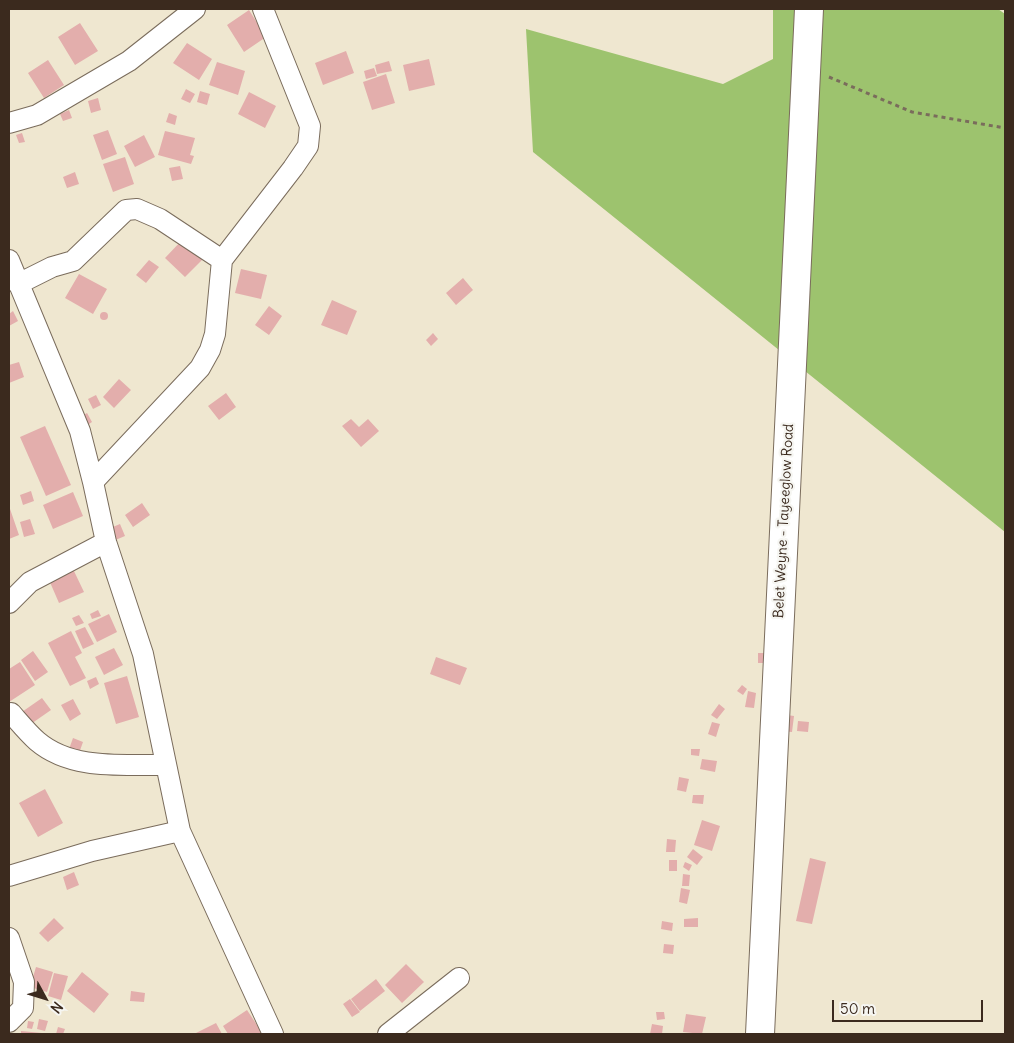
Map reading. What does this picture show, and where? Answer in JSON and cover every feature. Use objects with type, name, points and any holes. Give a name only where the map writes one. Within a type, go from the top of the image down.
[{"type":"main road","name":"Belet Weyne - Tayeeglow Road","points":[[760,1034],[809,9]]},
{"type":"street","points":[[9,122],[37,114],[129,61],[195,9]]},
{"type":"street","points":[[93,482],[200,368],[210,350],[215,334],[222,260],[308,146],[310,126],[263,9]]},
{"type":"street","points":[[18,284],[52,267],[73,261],[126,210],[137,209],[160,219],[222,260]]},
{"type":"street","points":[[9,260],[80,431],[106,542],[144,654],[180,831],[273,1034]]},
{"type":"street","points":[[9,603],[30,582],[106,542]]},
{"type":"street","points":[[9,713],[38,742],[60,755],[90,763],[166,765]]},
{"type":"street","points":[[9,876],[92,851],[180,831]]},
{"type":"street","points":[[9,938],[24,982],[23,1008],[9,1022]]},
{"type":"street","points":[[388,1034],[459,978]]},
{"type":"path","points":[[806,67],[912,112],[1005,128]]},
{"type":"green space","points":[[773,9],[998,9],[1005,14],[1005,532],[533,152],[526,29],[723,84],[773,59]]},
{"type":"building","points":[[249,10],[266,37],[244,52],[227,25]]},
{"type":"building","points":[[80,23],[98,51],[75,65],[58,37]]},
{"type":"building","points":[[187,43],[212,59],[199,80],[173,63]]},
{"type":"building","points":[[346,51],[354,73],[323,85],[315,63]]},
{"type":"building","points":[[429,59],[435,85],[409,91],[403,65]]},
{"type":"building","points":[[48,60],[64,85],[44,98],[28,73]]},
{"type":"building","points":[[389,61],[392,71],[377,74],[375,65]]},
{"type":"building","points":[[217,62],[245,71],[238,95],[209,85]]},
{"type":"building","points":[[374,68],[377,76],[366,79],[364,71]]},
{"type":"building","points":[[386,74],[395,103],[372,110],[363,82]]},
{"type":"building","points":[[186,89],[195,94],[190,103],[181,99]]},
{"type":"building","points":[[200,91],[210,94],[207,105],[197,102]]},
{"type":"building","points":[[249,92],[276,106],[265,128],[238,114]]},
{"type":"building","points":[[98,98],[101,110],[91,113],[88,101]]},
{"type":"building","points":[[69,110],[72,118],[63,121],[60,114]]},
{"type":"building","points":[[169,113],[177,116],[175,125],[166,122]]},
{"type":"building","points":[[108,130],[117,154],[102,160],[93,135]]},
{"type":"building","points":[[165,131],[195,138],[190,155],[194,156],[191,164],[158,155]]},
{"type":"building","points":[[22,133],[25,142],[19,143],[16,135]]},
{"type":"building","points":[[144,135],[155,157],[135,167],[124,146]]},
{"type":"building","points":[[125,157],[134,184],[113,192],[103,164]]},
{"type":"building","points":[[180,166],[183,179],[172,181],[169,168]]},
{"type":"building","points":[[75,172],[79,184],[67,188],[63,177]]},
{"type":"building","points":[[183,239],[203,259],[185,277],[165,258]]},
{"type":"building","points":[[149,260],[159,267],[146,283],[136,275]]},
{"type":"building","points":[[241,269],[267,275],[261,299],[235,293]]},
{"type":"building","points":[[79,274],[107,289],[93,314],[65,298]]},
{"type":"building","points":[[463,278],[473,290],[456,305],[446,293]]},
{"type":"building","points":[[332,300],[357,311],[347,335],[321,325]]},
{"type":"building","points":[[269,306],[282,316],[269,335],[255,325]]},
{"type":"building","points":[[13,311],[18,321],[9,326],[9,314]]},
{"type":"building","points":[[104,312],[108,316],[104,320],[100,316]]},
{"type":"building","points":[[433,333],[438,339],[431,346],[426,340]]},
{"type":"building","points":[[19,362],[24,377],[9,383],[9,365]]},
{"type":"building","points":[[119,379],[131,390],[114,408],[103,397]]},
{"type":"building","points":[[226,393],[236,407],[219,420],[208,406]]},
{"type":"building","points":[[96,395],[101,405],[93,409],[88,399]]},
{"type":"building","points":[[87,413],[92,422],[83,428],[77,419]]},
{"type":"building","points":[[351,419],[359,427],[368,419],[379,431],[361,447],[342,426]]},
{"type":"building","points":[[45,426],[71,485],[46,496],[20,437]]},
{"type":"building","points":[[31,491],[34,501],[23,505],[20,495]]},
{"type":"building","points":[[73,492],[83,516],[53,529],[43,505]]},
{"type":"building","points":[[142,503],[150,515],[133,527],[125,515]]},
{"type":"building","points":[[9,506],[19,535],[9,539]]},
{"type":"building","points":[[30,519],[35,534],[24,537],[20,522]]},
{"type":"building","points":[[120,524],[125,536],[113,541],[108,529]]},
{"type":"building","points":[[73,569],[84,592],[59,603],[49,580]]},
{"type":"building","points":[[98,610],[101,616],[92,619],[90,614]]},
{"type":"building","points":[[109,614],[117,632],[97,642],[88,624]]},
{"type":"building","points":[[79,615],[84,623],[76,626],[72,618]]},
{"type":"building","points":[[85,627],[94,644],[83,649],[75,631]]},
{"type":"building","points":[[71,631],[82,653],[75,657],[86,678],[70,686],[48,643]]},
{"type":"building","points":[[114,648],[123,665],[104,675],[95,657]]},
{"type":"building","points":[[33,651],[48,672],[35,681],[21,660]]},
{"type":"building","points":[[758,653],[766,653],[765,663],[758,663]]},
{"type":"building","points":[[436,657],[467,668],[460,685],[430,674]]},
{"type":"building","points":[[20,662],[35,685],[9,702],[9,669]]},
{"type":"building","points":[[127,676],[139,717],[116,724],[104,683]]},
{"type":"building","points":[[96,677],[99,684],[90,689],[87,681]]},
{"type":"building","points":[[742,685],[747,689],[743,695],[737,691]]},
{"type":"building","points":[[748,691],[756,693],[754,708],[745,707]]},
{"type":"building","points":[[42,698],[51,710],[28,726],[19,714]]},
{"type":"building","points":[[73,699],[81,714],[70,721],[61,705]]},
{"type":"building","points":[[719,704],[725,709],[717,719],[711,715]]},
{"type":"building","points":[[772,713],[794,716],[792,732],[770,730]]},
{"type":"building","points":[[798,721],[809,722],[808,732],[797,731]]},
{"type":"building","points":[[712,722],[720,724],[716,737],[708,734]]},
{"type":"building","points":[[73,738],[83,742],[78,756],[68,752]]},
{"type":"building","points":[[691,749],[700,749],[699,756],[691,755]]},
{"type":"building","points":[[702,759],[717,761],[715,772],[700,769]]},
{"type":"building","points":[[679,777],[689,779],[686,792],[677,790]]},
{"type":"building","points":[[45,789],[63,823],[38,837],[19,803]]},
{"type":"building","points":[[693,795],[704,795],[703,804],[692,803]]},
{"type":"building","points":[[702,820],[720,826],[712,851],[694,845]]},
{"type":"building","points":[[667,839],[676,840],[675,852],[666,852]]},
{"type":"building","points":[[693,849],[703,857],[697,865],[687,857]]},
{"type":"building","points":[[810,858],[826,862],[812,924],[796,921]]},
{"type":"building","points":[[669,860],[677,860],[677,871],[669,871]]},
{"type":"building","points":[[685,862],[692,865],[689,871],[683,867]]},
{"type":"building","points":[[74,872],[79,885],[67,890],[63,877]]},
{"type":"building","points":[[683,874],[690,875],[689,886],[682,886]]},
{"type":"building","points":[[681,888],[690,890],[687,904],[679,902]]},
{"type":"building","points":[[54,918],[64,928],[48,942],[39,933]]},
{"type":"building","points":[[698,918],[698,927],[684,927],[684,919]]},
{"type":"building","points":[[662,921],[673,923],[672,931],[661,929]]},
{"type":"building","points":[[664,944],[674,945],[673,954],[663,953]]},
{"type":"building","points":[[406,964],[424,982],[402,1003],[385,985]]},
{"type":"building","points":[[36,967],[53,972],[47,992],[30,987]]},
{"type":"building","points":[[82,972],[109,994],[94,1013],[67,991]]},
{"type":"building","points":[[54,973],[68,976],[61,1000],[48,996]]},
{"type":"building","points":[[376,979],[385,991],[360,1011],[351,999]]},
{"type":"building","points":[[131,991],[145,993],[144,1002],[130,1001]]},
{"type":"building","points":[[350,999],[360,1012],[352,1017],[343,1004]]},
{"type":"building","points":[[247,1010],[263,1034],[228,1034],[223,1026]]},
{"type":"building","points":[[656,1012],[664,1012],[665,1019],[657,1020]]},
{"type":"building","points":[[686,1014],[706,1017],[702,1034],[683,1032]]},
{"type":"building","points":[[39,1019],[48,1021],[45,1031],[37,1029]]},
{"type":"building","points":[[28,1021],[34,1022],[32,1029],[27,1028]]},
{"type":"building","points":[[216,1023],[222,1034],[194,1034]]},
{"type":"building","points":[[652,1024],[663,1026],[662,1034],[650,1034]]},
{"type":"building","points":[[58,1027],[65,1029],[63,1034],[56,1034]]},
{"type":"building","points":[[21,1031],[42,1033],[42,1034],[21,1034]]}]
